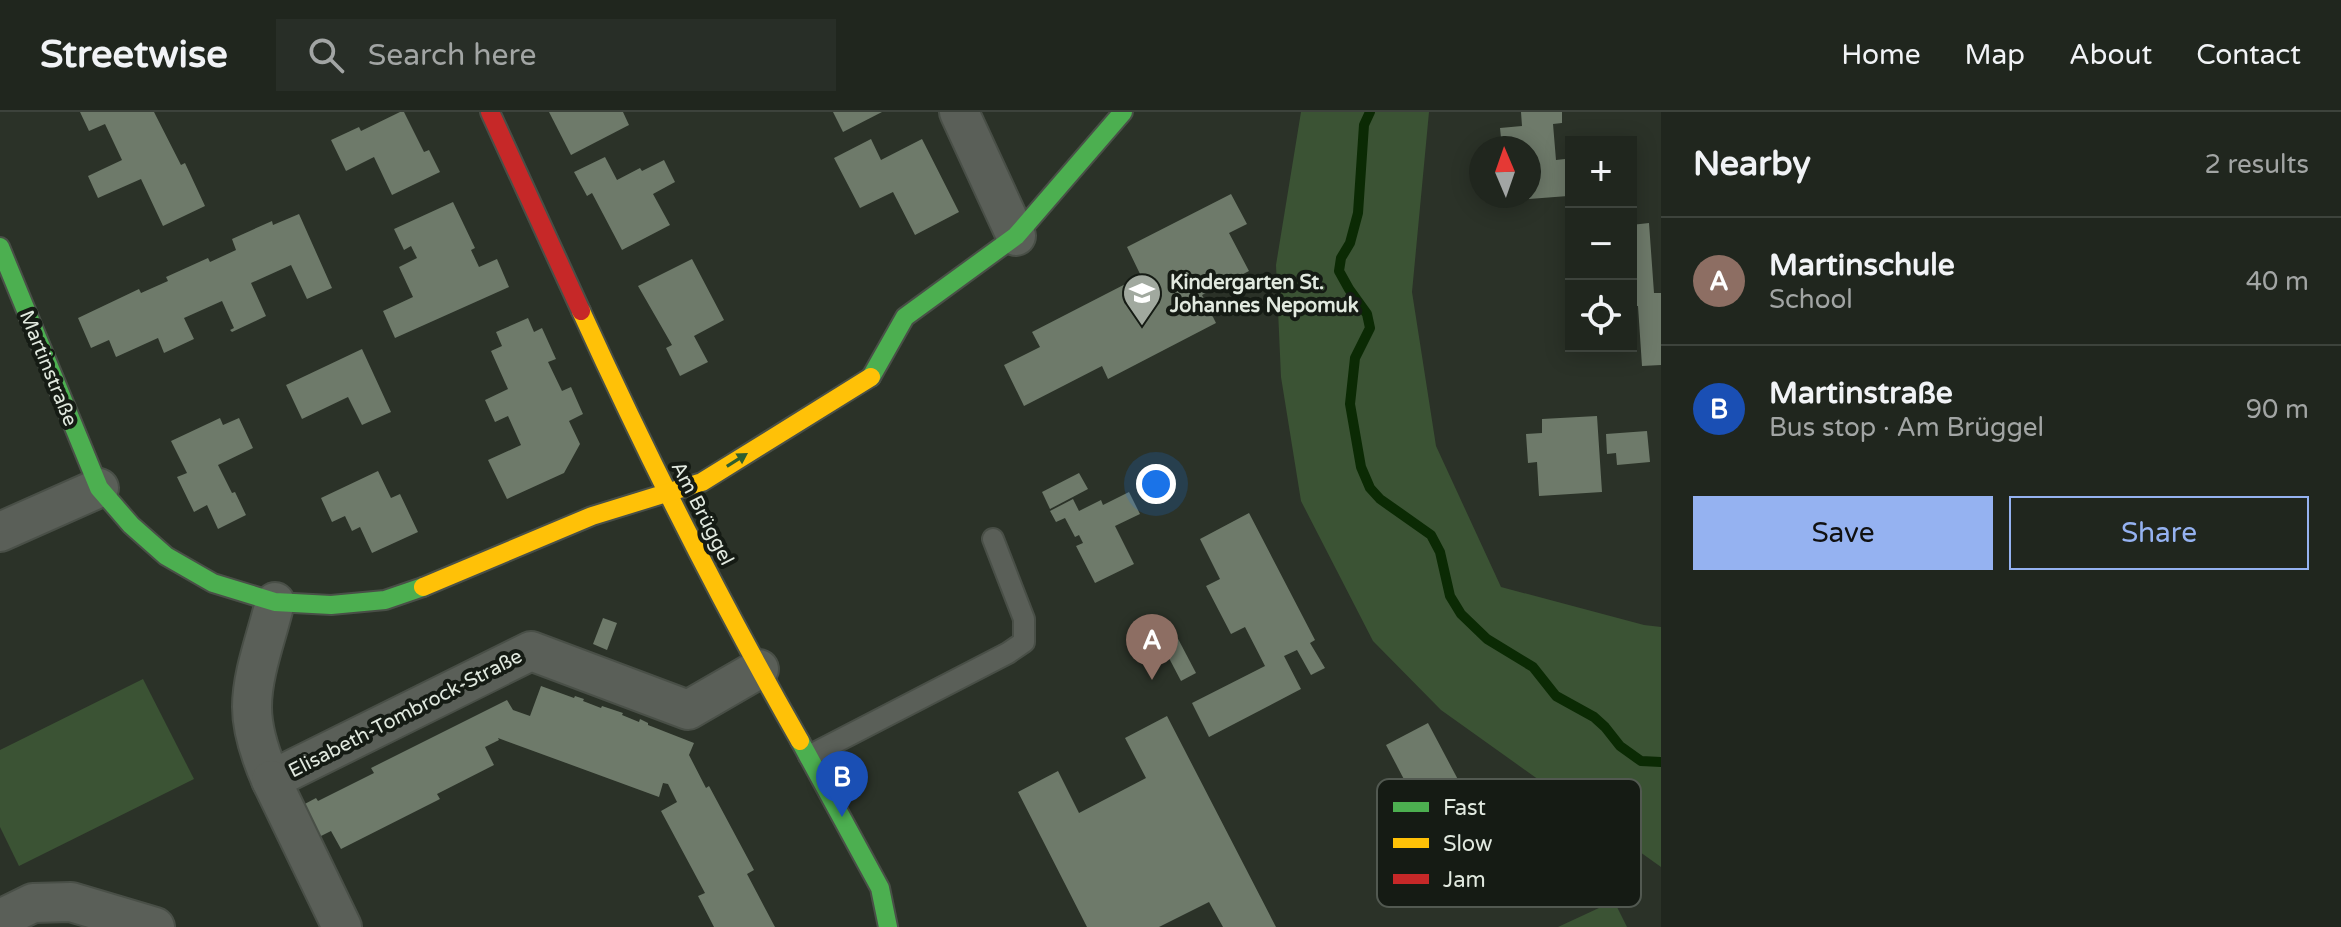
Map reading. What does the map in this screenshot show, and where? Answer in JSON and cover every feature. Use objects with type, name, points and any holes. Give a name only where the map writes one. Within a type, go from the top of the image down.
[{"type":"street","name":"Am Brüggel","points":[[490,112],[667,493],[759,669],[880,888],[888,927]]},
{"type":"street","points":[[959,112],[1016,236]]},
{"type":"street","name":"Martinstraße","points":[[0,247],[99,488],[131,525],[166,556],[213,583],[275,602],[331,605],[385,600],[444,580],[592,516],[702,482],[871,377],[905,317],[1016,236],[1123,112]]},
{"type":"street","points":[[0,532],[99,488]]},
{"type":"street","name":"Elisabeth-Tombrock-Straße","points":[[275,602],[252,706],[256,737],[271,780],[342,927]]},
{"type":"street","name":"Elisabeth-Tombrock-Straße","points":[[271,780],[531,651],[688,710],[759,669]]},
{"type":"street","points":[[0,919],[33,903],[71,902],[155,927]]},
{"type":"lane","points":[[809,756],[1024,642],[1024,619],[993,539]]},
{"type":"green space","points":[[1301,112],[1429,112],[1412,292],[1436,446],[1501,587],[1661,627],[1661,867],[1641,853],[1641,779],[1538,779],[1441,710],[1373,641],[1301,501],[1281,377],[1276,265]]},
{"type":"green space","points":[[143,679],[194,779],[19,866],[0,827],[0,750]]},
{"type":"green space","points":[[1601,907],[1617,907],[1627,927],[1558,927]]},
{"type":"building","points":[[80,112],[154,112],[181,165],[185,163],[205,206],[163,226],[141,179],[98,198],[88,176],[122,160],[105,124],[89,131]]},
{"type":"building","points":[[404,112],[424,152],[429,150],[440,172],[392,195],[374,157],[346,171],[331,140],[359,127],[361,131]]},
{"type":"building","points":[[549,112],[623,112],[629,125],[571,155]]},
{"type":"building","points":[[833,112],[882,112],[843,132]]},
{"type":"building","points":[[1521,112],[1562,112],[1562,123],[1553,124],[1556,160],[1565,159],[1565,196],[1541,198],[1541,136],[1501,136],[1500,128],[1522,126]]},
{"type":"building","points":[[871,139],[881,160],[922,139],[959,212],[915,235],[893,192],[860,208],[834,158]]},
{"type":"building","points":[[605,157],[617,180],[664,160],[675,182],[653,194],[670,225],[622,250],[592,193],[587,196],[574,172]]},
{"type":"building","points":[[1231,194],[1247,224],[1229,233],[1249,271],[1202,295],[1216,323],[1108,379],[1102,366],[1024,406],[1004,365],[1040,347],[1032,332],[1141,276],[1127,247]]},
{"type":"building","points":[[453,202],[475,248],[471,250],[479,267],[497,259],[509,287],[395,338],[383,311],[413,297],[399,267],[417,258],[411,246],[404,250],[394,229]]},
{"type":"building","points":[[299,214],[332,288],[307,299],[291,265],[251,283],[266,316],[232,332],[230,330],[234,328],[222,301],[184,318],[194,339],[164,353],[158,338],[116,357],[109,340],[91,348],[78,318],[139,289],[141,293],[168,281],[166,277],[208,258],[210,262],[236,250],[232,239],[272,221],[273,225]]},
{"type":"building","points":[[1649,223],[1654,293],[1661,293],[1661,365],[1642,366],[1637,306],[1637,224]]},
{"type":"building","points":[[692,259],[724,320],[694,336],[708,362],[680,376],[666,348],[672,345],[638,286]]},
{"type":"building","points":[[528,318],[534,332],[542,328],[556,359],[548,362],[562,391],[571,387],[583,414],[569,421],[580,444],[564,473],[507,499],[488,460],[521,445],[508,416],[495,422],[485,400],[508,389],[491,351],[502,346],[496,332]]},
{"type":"building","points":[[362,349],[391,412],[362,425],[348,397],[302,419],[286,385]]},
{"type":"building","points":[[1597,416],[1602,492],[1539,496],[1537,462],[1528,463],[1526,434],[1542,433],[1542,419]]},
{"type":"building","points":[[220,418],[223,425],[239,418],[253,448],[218,465],[246,515],[218,529],[207,505],[194,512],[177,477],[187,473],[171,441]]},
{"type":"building","points":[[1647,431],[1650,462],[1617,465],[1616,453],[1607,454],[1606,434]]},
{"type":"building","points":[[378,471],[391,498],[400,494],[418,532],[372,553],[360,527],[352,531],[345,516],[332,522],[321,498]]},
{"type":"building","points":[[1079,473],[1088,489],[1050,509],[1042,492]]},
{"type":"building","points":[[1129,492],[1140,514],[1115,526],[1134,564],[1095,583],[1076,546],[1083,543],[1079,535],[1075,537],[1065,518],[1056,522],[1050,511],[1073,499],[1079,511],[1101,500],[1103,505]]},
{"type":"building","points":[[1249,513],[1315,640],[1310,643],[1325,668],[1311,675],[1297,650],[1284,656],[1301,689],[1209,737],[1192,703],[1265,666],[1245,627],[1231,634],[1206,586],[1220,579],[1200,539]]},
{"type":"building","points":[[603,618],[617,623],[607,650],[593,644]]},
{"type":"building","points":[[1175,633],[1196,673],[1181,681],[1160,641]]},
{"type":"building","points":[[541,686],[623,713],[639,722],[640,719],[694,743],[689,755],[754,870],[747,874],[775,927],[714,927],[698,896],[705,893],[661,811],[677,802],[668,784],[663,783],[659,797],[498,738],[485,747],[494,765],[437,794],[440,799],[341,849],[331,831],[317,838],[301,806],[316,798],[318,801],[374,773],[371,768],[507,700],[513,710],[530,716]]},
{"type":"building","points":[[1167,716],[1276,927],[1223,927],[1209,902],[1159,927],[1087,927],[1018,792],[1058,771],[1079,813],[1146,778],[1125,738]]},
{"type":"building","points":[[1428,723],[1458,779],[1404,779],[1386,745]]},
{"type":"waterway","points":[[1370,112],[1364,125],[1358,213],[1339,271],[1367,314],[1370,328],[1355,358],[1350,404],[1361,467],[1370,488],[1380,499],[1431,535],[1440,552],[1450,596],[1461,614],[1487,639],[1533,667],[1556,696],[1594,717],[1620,746],[1641,761],[1661,762]]},
{"type":"traffic: fast","points":[[871,377],[905,317],[1016,236],[1123,112]]},
{"type":"traffic: fast","points":[[0,247],[99,488],[131,525],[166,556],[213,583],[275,602],[331,605],[385,600],[423,587]]},
{"type":"traffic: fast","points":[[800,741],[880,888],[888,927]]},
{"type":"traffic: slow","points":[[581,311],[686,529],[800,741]]},
{"type":"traffic: slow","points":[[423,587],[592,516],[702,482],[871,377]]},
{"type":"traffic: jam","points":[[490,112],[581,311]]},
{"type":"place","name":"Kindergarten St. Johannes Nepomuk","points":[[1142,327]]},
{"type":"place","name":"Martinschule","points":[[1152,680]]},
{"type":"place","name":"Martinstraße","points":[[842,817]]}]
